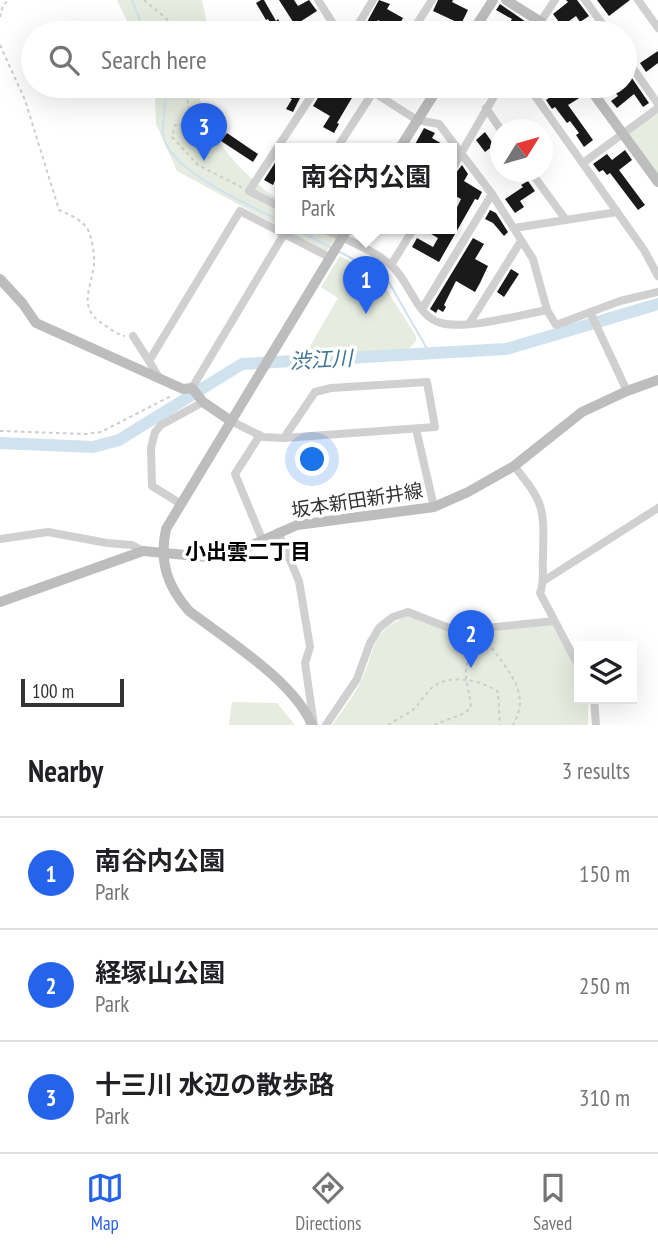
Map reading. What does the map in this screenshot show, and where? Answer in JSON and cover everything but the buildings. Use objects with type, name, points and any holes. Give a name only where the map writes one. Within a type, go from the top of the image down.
[{"type":"street","points":[[318,0],[331,21]]},
{"type":"street","points":[[360,21],[373,0]]},
{"type":"street","points":[[419,21],[432,0]]},
{"type":"street","points":[[480,21],[494,0]]},
{"type":"street","points":[[506,0],[539,21]]},
{"type":"street","points":[[542,21],[555,0]]},
{"type":"street","points":[[585,0],[600,21]]},
{"type":"street","points":[[638,0],[658,28]]},
{"type":"street","points":[[583,163],[658,106],[637,75]]},
{"type":"street","points":[[281,143],[310,98]]},
{"type":"street","points":[[340,143],[367,98]]},
{"type":"street","points":[[387,98],[417,120],[439,124],[454,143]]},
{"type":"street","points":[[403,143],[431,98]]},
{"type":"street","points":[[457,161],[492,98]]},
{"type":"street","points":[[537,98],[644,250],[658,276]]},
{"type":"street","points":[[596,98],[658,182]]},
{"type":"street","points":[[486,108],[494,119]]},
{"type":"street","points":[[457,147],[492,194],[533,259],[547,310],[556,326],[658,292]]},
{"type":"street","points":[[275,151],[249,191],[275,204]]},
{"type":"street","points":[[538,182],[566,220]]},
{"type":"street","points":[[422,309],[492,194]]},
{"type":"street","points":[[149,361],[240,211],[275,229]]},
{"type":"street","points":[[514,229],[617,212]]},
{"type":"street","points":[[181,504],[152,486],[152,439],[161,425],[194,394],[284,234],[331,257]]},
{"type":"street","points":[[391,265],[410,234]]},
{"type":"street","points":[[313,725],[302,705],[280,681],[183,605],[164,570],[166,529],[343,236],[391,265],[405,279],[422,309],[438,323],[453,326],[547,310]]},
{"type":"street","points":[[469,324],[520,241]]},
{"type":"street","points":[[0,279],[36,323],[58,335],[158,376],[194,394],[231,421],[260,435],[284,438],[435,427],[427,382],[331,388],[315,392],[284,438]]},
{"type":"street","points":[[591,314],[627,391]]},
{"type":"street","points":[[133,336],[158,376]]},
{"type":"street","name":"坂本新田新井線","points":[[0,602],[143,551],[207,557],[228,556],[297,525],[434,506],[468,492],[514,466],[582,412],[658,380]]},
{"type":"street","points":[[416,429],[434,506]]},
{"type":"street","points":[[260,435],[234,474],[262,539]]},
{"type":"street","points":[[514,466],[536,495],[543,511],[544,580],[540,593],[574,658]]},
{"type":"street","points":[[544,580],[658,508]]},
{"type":"street","points":[[0,539],[48,532],[132,545],[143,551]]},
{"type":"street","points":[[278,532],[299,581],[310,646],[305,663],[313,725]]},
{"type":"street","points":[[326,725],[357,679],[370,643],[379,628],[393,617],[408,612],[457,631],[554,621]]},
{"type":"street","points":[[594,704],[596,725]]},
{"type":"path","points":[[0,17],[3,5],[9,0]]},
{"type":"path","points":[[144,0],[168,21]]},
{"type":"path","points":[[0,45],[21,91]]},
{"type":"path","points":[[24,98],[59,210],[79,220],[89,231],[94,262],[86,295],[89,308],[96,320],[120,335],[133,336]]},
{"type":"path","points":[[187,98],[192,126],[175,125],[172,137],[198,165],[245,190]]},
{"type":"path","points":[[0,431],[85,434],[101,432],[153,407],[194,394]]},
{"type":"path","points":[[433,725],[465,713],[471,707],[465,679],[467,660],[474,649],[493,649],[519,688],[519,716],[513,725]]},
{"type":"path","points":[[388,725],[415,708],[433,686],[465,679],[490,686],[498,692],[500,725]]},
{"type":"shaded area","points":[[117,0],[202,0],[206,21],[127,21]]},
{"type":"shaded area","points":[[200,98],[207,120],[226,151],[238,166],[275,197],[275,224],[177,171],[156,124],[155,99]]},
{"type":"shaded area","points":[[658,112],[658,177],[626,135]]},
{"type":"shaded area","points":[[293,234],[328,234],[335,239],[326,252]]},
{"type":"shaded area","points":[[340,256],[379,278],[416,336],[416,341],[407,351],[305,355],[338,298],[321,287]]},
{"type":"shaded area","points":[[408,616],[459,635],[552,625],[574,665],[574,704],[588,704],[588,725],[332,725],[359,685],[380,635],[395,622]]},
{"type":"shaded area","points":[[232,702],[277,703],[295,725],[229,725]]},
{"type":"waterway","points":[[132,0],[140,21]]},
{"type":"waterway","points":[[165,98],[163,135],[169,149],[180,162],[212,186],[275,218]]},
{"type":"waterway","points":[[305,234],[330,247]]},
{"type":"waterway","points":[[338,251],[387,279],[430,354]]},
{"type":"waterway","name":"渋江川","points":[[0,443],[93,447],[119,440],[242,364],[506,349],[658,304]]},
{"type":"place","name":"十三川 水辺の散歩路","points":[[204,161]]},
{"type":"place","name":"南谷内公園","points":[[366,314]]},
{"type":"place","name":"経塚山公園","points":[[471,668]]},
{"type":"district","name":"小出雲二丁目","points":[[248,552]]}]
